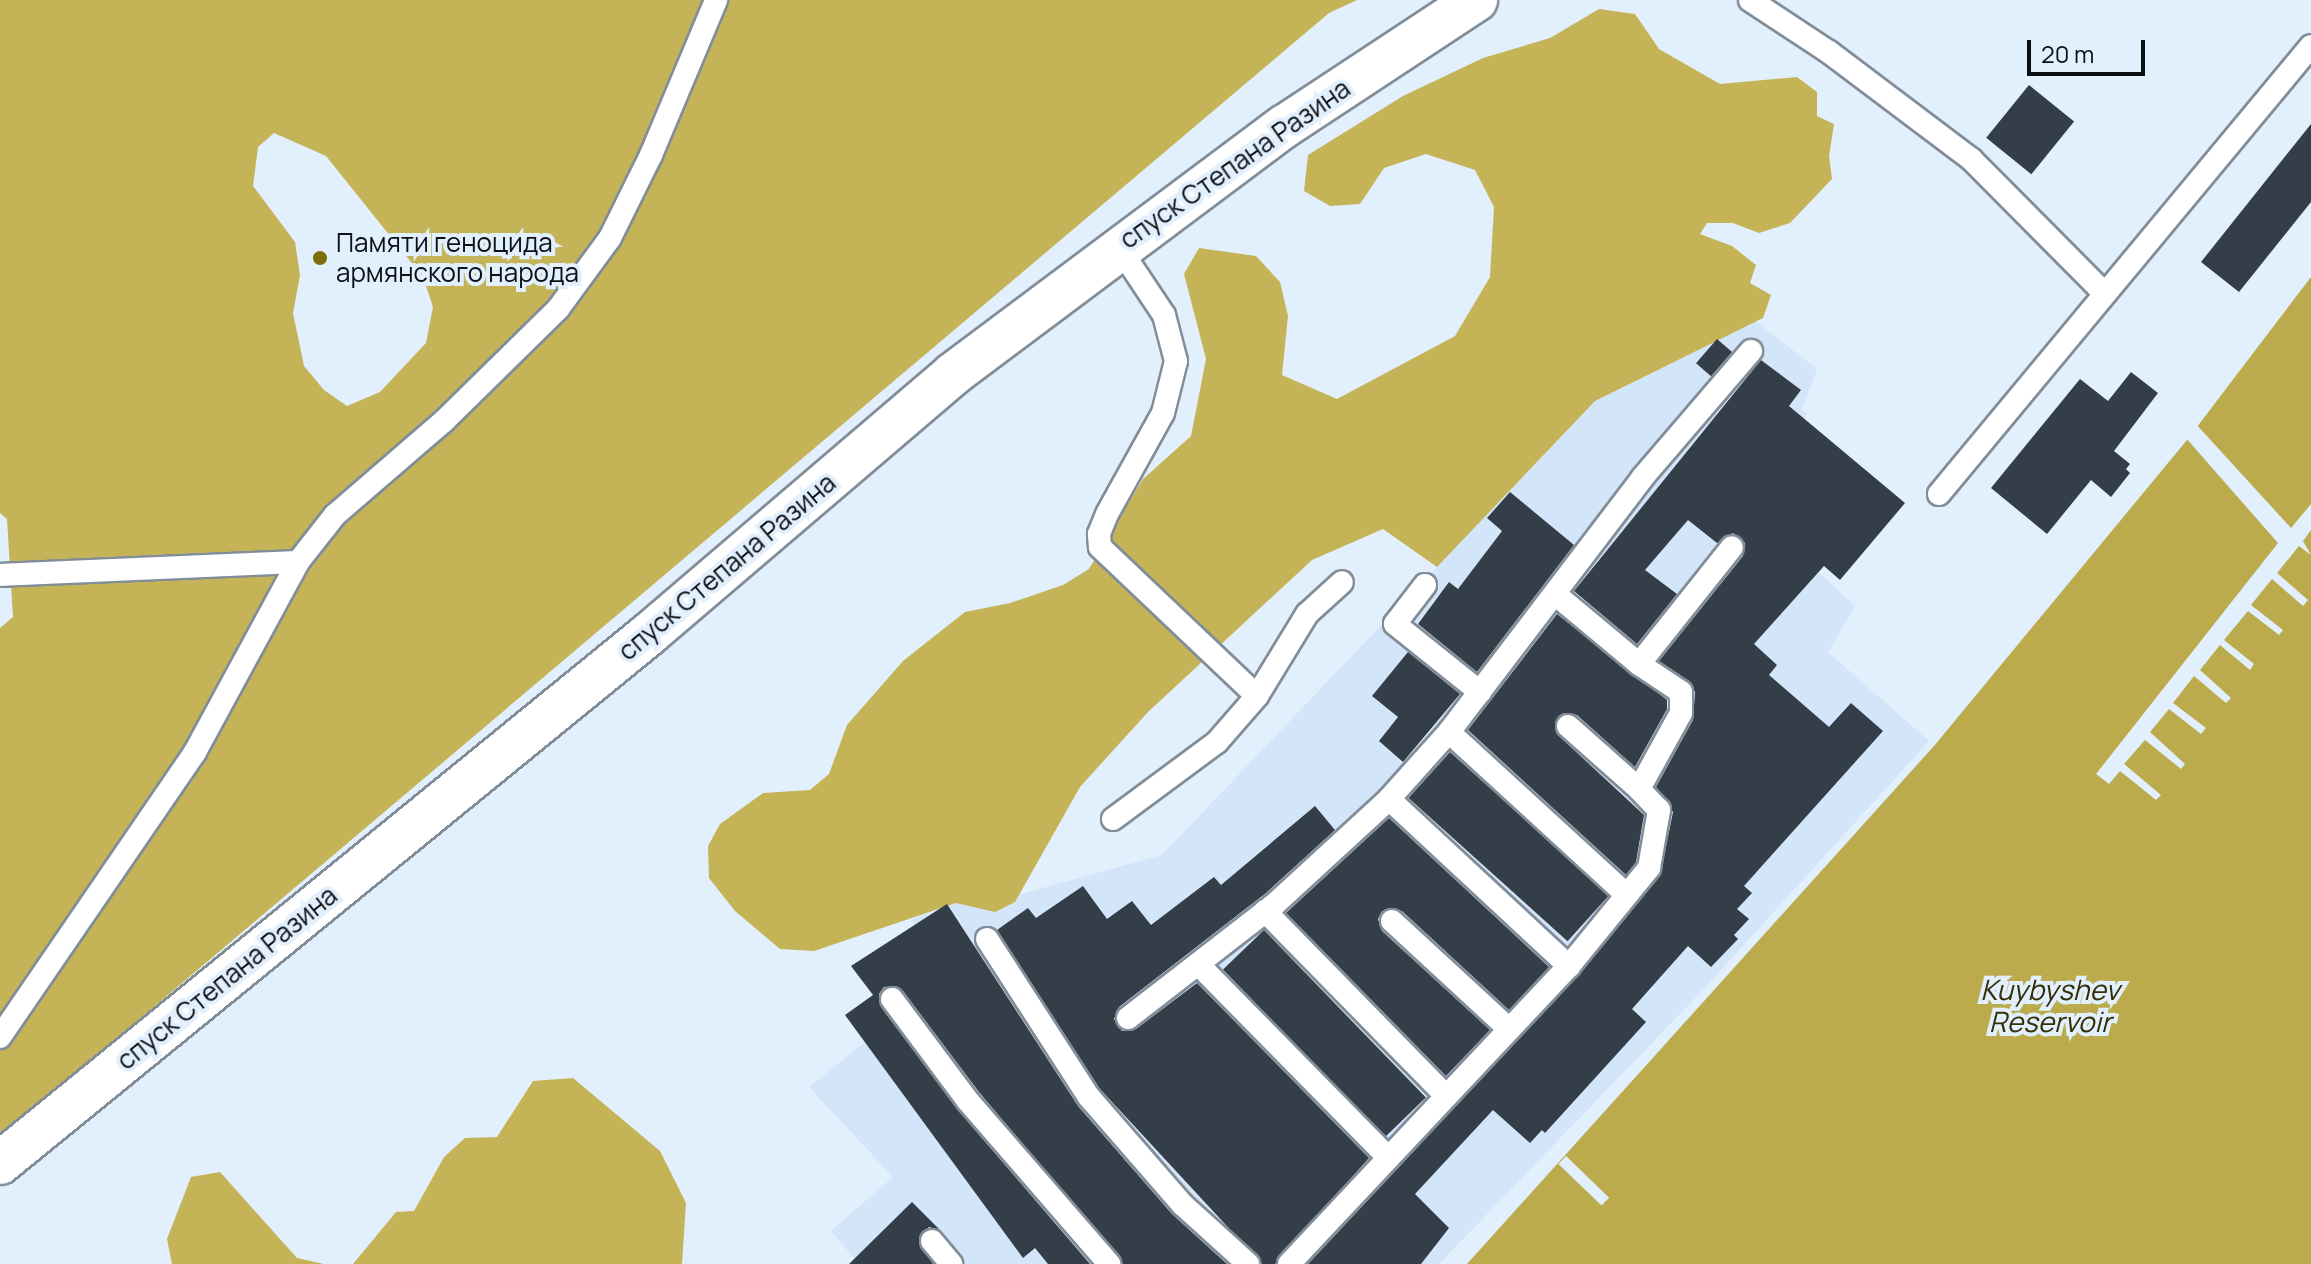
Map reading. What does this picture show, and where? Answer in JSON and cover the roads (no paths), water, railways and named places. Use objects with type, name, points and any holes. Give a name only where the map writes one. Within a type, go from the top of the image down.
[{"type":"street","name":"спуск Степана Разина","points":[[0,1163],[649,634],[953,374],[1118,246],[1285,126],[1476,0]]},
{"type":"lane","points":[[0,1037],[195,752],[298,562],[335,515],[444,421],[558,309],[610,238],[651,155],[716,0]]},
{"type":"lane","points":[[1760,2],[1971,159],[2105,294]]},
{"type":"lane","points":[[1939,494],[2311,46]]},
{"type":"lane","points":[[1118,246],[1164,315],[1176,361],[1163,413],[1107,514],[1099,534],[1100,547],[1257,696]]},
{"type":"lane","points":[[1128,1018],[1265,911],[1389,799],[1449,732],[1643,477],[1751,351]]},
{"type":"lane","points":[[1639,664],[1732,547]]},
{"type":"lane","points":[[0,575],[298,562]]},
{"type":"lane","points":[[1113,819],[1217,742],[1257,696],[1307,614],[1342,582]]},
{"type":"lane","points":[[1425,585],[1395,624],[1480,692]]},
{"type":"lane","points":[[1555,594],[1639,664],[1681,692],[1681,713],[1639,789]]},
{"type":"lane","points":[[1289,1264],[1387,1156],[1569,966],[1649,868],[1659,810],[1568,726]]},
{"type":"lane","points":[[1449,732],[1627,895]]},
{"type":"lane","points":[[1389,799],[1569,966]]},
{"type":"lane","points":[[1265,911],[1445,1095]]},
{"type":"lane","points":[[1392,921],[1509,1029]]},
{"type":"lane","points":[[987,939],[1089,1097],[1183,1205],[1248,1264]]},
{"type":"lane","points":[[1198,964],[1387,1156]]},
{"type":"lane","points":[[892,999],[987,1124],[1109,1264]]},
{"type":"lane","points":[[932,1241],[951,1264]]},
{"type":"water","name":"Kuybyshev Reservoir","points":[[2311,277],[2311,1264],[1467,1264],[1934,746],[2187,440]]},
{"type":"place","name":"Памяти геноцида армянского народа","points":[[320,258]]}]
